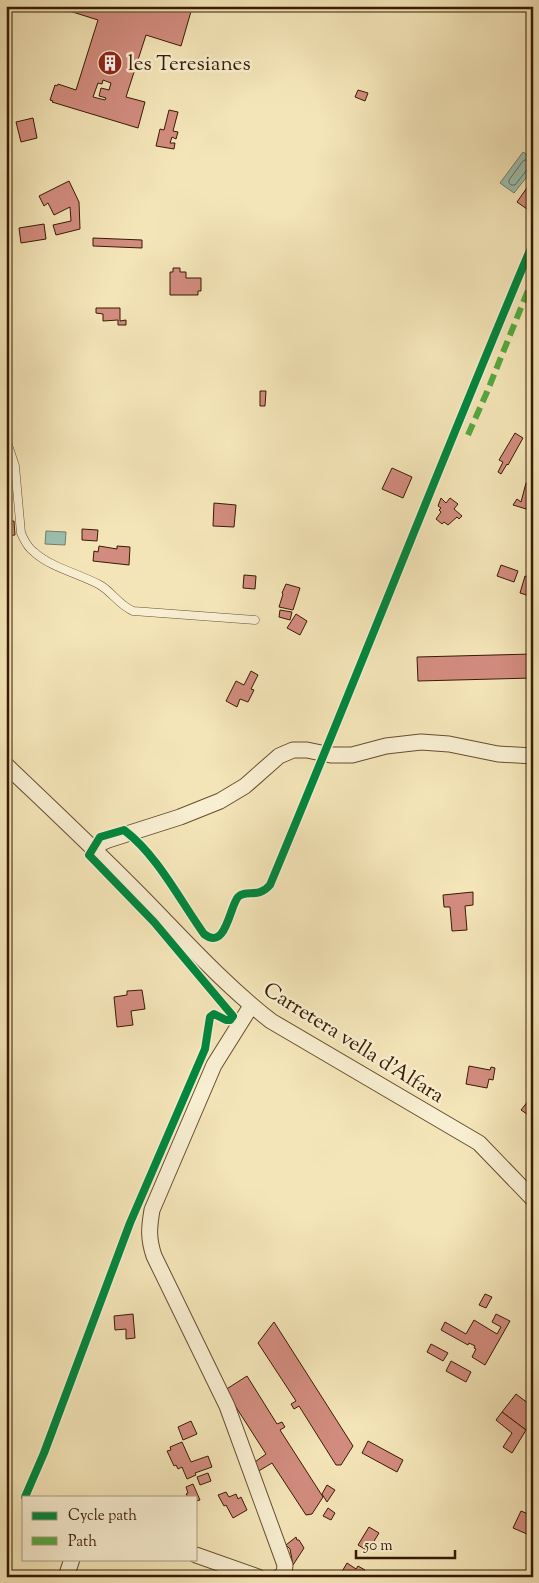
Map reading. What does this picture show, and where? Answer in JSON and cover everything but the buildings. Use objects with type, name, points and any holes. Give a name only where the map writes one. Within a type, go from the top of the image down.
[{"type":"street","points":[[95,851],[101,843],[108,840],[180,817],[220,801],[245,786],[279,756],[293,750],[307,750],[331,755],[352,755],[386,746],[421,742],[449,744],[498,754],[533,756]]},
{"type":"street","name":"Carretera vella d'Alfara","points":[[6,766],[95,851],[200,958],[251,1006],[271,1021],[479,1143],[533,1199]]},
{"type":"street","points":[[251,1006],[214,1065],[152,1210],[149,1230],[154,1256],[226,1406],[285,1565],[284,1574],[279,1577]]},
{"type":"street","points":[[198,1556],[258,1577]]},
{"type":"street","points":[[66,1577],[72,1560]]},
{"type":"lane","points":[[6,439],[15,466],[21,533],[33,552],[101,586],[125,608],[133,611],[255,620]]},
{"type":"water","points":[[523,152],[533,159],[533,169],[514,193],[500,183]]},
{"type":"water","points":[[46,531],[66,532],[65,545],[45,544]]},
{"type":"marked path","points":[[468,435],[533,278]]},
{"type":"cycle path","points":[[25,1496],[44,1453],[130,1223],[205,1049],[210,1017],[214,1014],[230,1020],[233,1016],[154,922],[89,855],[100,837],[124,830],[136,840],[158,865],[204,934],[211,938],[217,937],[222,933],[238,897],[261,892],[270,885],[533,243]]},
{"type":"place","name":"les Teresianes","points":[[110,63]]}]
